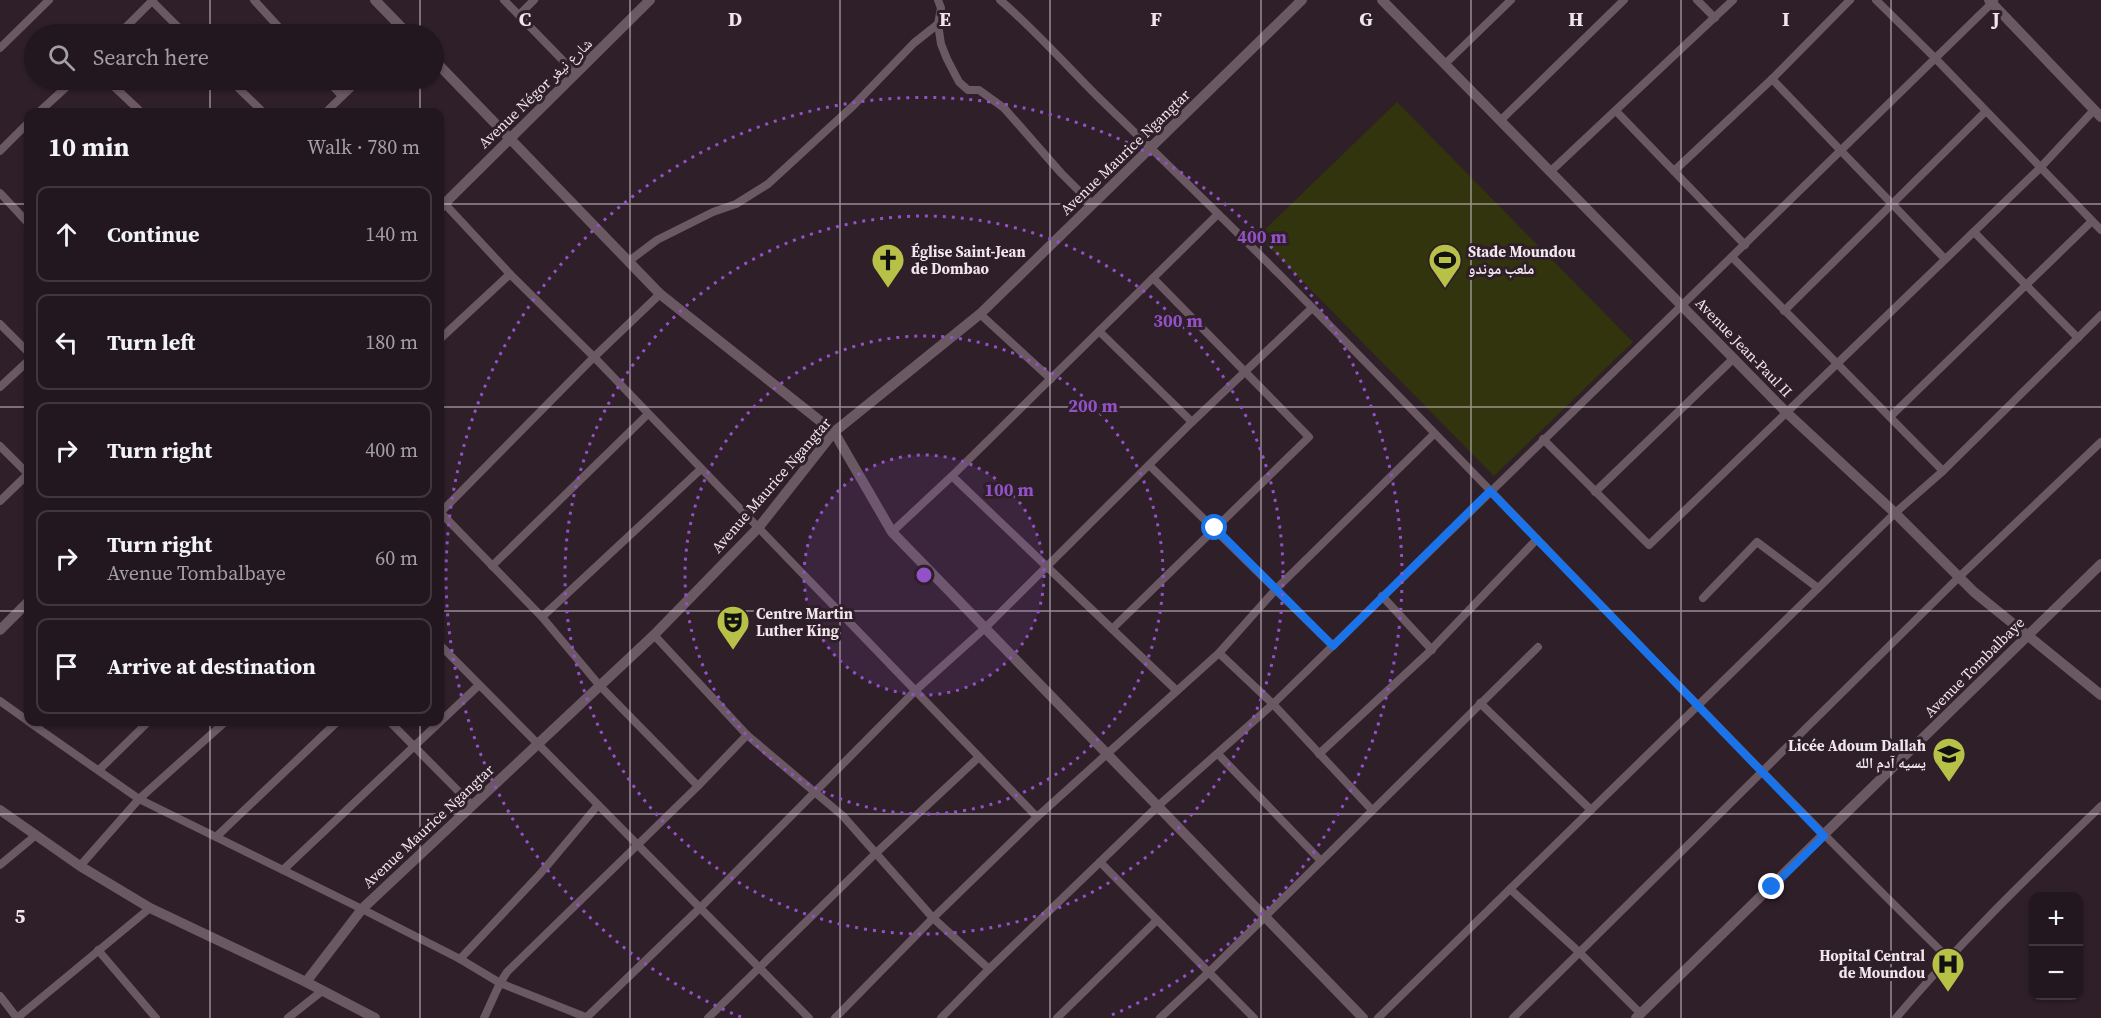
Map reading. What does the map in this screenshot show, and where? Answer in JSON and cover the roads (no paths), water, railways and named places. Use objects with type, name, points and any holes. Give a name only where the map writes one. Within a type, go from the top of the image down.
[{"type":"street","points":[[24,24],[49,0]]},
{"type":"street","points":[[129,24],[152,0],[175,24]]},
{"type":"street","points":[[254,0],[276,24]]},
{"type":"street","points":[[375,0],[397,24]]},
{"type":"street","points":[[504,0],[576,74]]},
{"type":"street","points":[[519,15],[534,0]]},
{"type":"street","name":"Avenue Négor شارع نيغر","points":[[444,204],[650,0]]},
{"type":"street","points":[[938,0],[941,8],[938,24],[941,44],[946,60],[959,82],[968,90],[979,90],[1004,108],[1061,173],[1092,204]]},
{"type":"street","points":[[999,0],[1026,22],[1312,308],[1824,836],[1948,958]]},
{"type":"street","name":"Avenue Maurice Ngangtar","points":[[306,982],[362,909],[600,686],[759,527],[834,432],[980,314],[1302,0]]},
{"type":"street","name":"Avenue Jean-Paul II","points":[[1382,0],[1786,412],[1895,513],[1958,578],[2101,695]]},
{"type":"street","points":[[1445,64],[1511,0]]},
{"type":"street","points":[[1501,120],[1624,0]]},
{"type":"street","points":[[1697,0],[1715,18]]},
{"type":"street","points":[[1551,171],[1733,0]]},
{"type":"street","points":[[1674,171],[1772,79],[1850,0]]},
{"type":"street","points":[[1876,0],[2101,230]]},
{"type":"street","points":[[941,1018],[1158,806],[1273,704],[1333,646],[1542,439],[1745,245],[1992,1],[2098,113],[1649,545],[1542,439]]},
{"type":"street","points":[[0,48],[24,24]]},
{"type":"street","points":[[629,261],[657,240],[713,212],[736,204],[768,184],[854,105],[914,43],[938,24]]},
{"type":"street","points":[[444,71],[660,294],[834,432],[892,532],[1363,1018]]},
{"type":"street","points":[[1772,79],[1945,259]]},
{"type":"street","points":[[43,108],[63,90]]},
{"type":"street","points":[[118,90],[137,108]]},
{"type":"street","points":[[240,90],[259,108]]},
{"type":"street","points":[[336,90],[342,96]]},
{"type":"street","points":[[330,108],[348,90]]},
{"type":"street","points":[[1616,111],[1745,245]]},
{"type":"street","points":[[1784,311],[1985,112]]},
{"type":"street","points":[[0,151],[24,127]]},
{"type":"street","points":[[0,193],[24,219]]},
{"type":"street","points":[[444,208],[594,357],[1037,818]]},
{"type":"street","points":[[892,532],[952,476],[1218,214]]},
{"type":"street","points":[[1890,417],[2092,221]]},
{"type":"street","points":[[1974,232],[2078,338]]},
{"type":"street","points":[[1732,257],[1943,471]]},
{"type":"street","points":[[444,335],[510,274]]},
{"type":"street","points":[[1112,629],[1309,437],[1153,278]]},
{"type":"street","points":[[444,508],[660,294]]},
{"type":"street","points":[[36,726],[140,799],[460,959],[500,983],[588,1018],[916,690],[985,628],[1192,422],[1312,308]]},
{"type":"street","points":[[980,314],[1051,379]]},
{"type":"street","points":[[1378,1018],[1697,705],[1895,513],[1943,471],[2101,315]]},
{"type":"street","points":[[0,324],[24,348]]},
{"type":"street","points":[[1099,332],[1192,422]]},
{"type":"street","points":[[1594,492],[1734,358]]},
{"type":"street","points":[[0,387],[24,365]]},
{"type":"street","points":[[492,566],[648,414]]},
{"type":"street","points":[[835,1018],[933,918],[1037,818],[1219,652],[1276,589],[1434,434]]},
{"type":"street","points":[[1513,1018],[1958,578],[2101,442]]},
{"type":"street","points":[[0,446],[24,470]]},
{"type":"street","points":[[1149,465],[1333,646]]},
{"type":"street","points":[[542,617],[701,469]]},
{"type":"street","points":[[952,476],[1177,691]]},
{"type":"street","points":[[0,501],[24,478]]},
{"type":"street","points":[[444,516],[542,617],[600,686],[698,786]]},
{"type":"street","points":[[1319,754],[1432,650],[1537,539]]},
{"type":"street","points":[[1703,598],[1757,542],[1818,588]]},
{"type":"street","name":"Avenue Tombalbaye","points":[[1638,1016],[2101,564]]},
{"type":"street","points":[[1382,596],[1432,650]]},
{"type":"street","points":[[0,630],[24,606]]},
{"type":"street","points":[[654,634],[747,735],[843,816],[933,918],[989,969]]},
{"type":"street","points":[[1160,1018],[1538,647]]},
{"type":"street","points":[[444,649],[809,1018]]},
{"type":"street","points":[[1219,652],[1273,704],[1372,810]]},
{"type":"street","points":[[444,717],[478,686]]},
{"type":"street","points":[[0,701],[24,718]]},
{"type":"street","points":[[1480,703],[1591,810]]},
{"type":"street","points":[[99,770],[144,726]]},
{"type":"street","points":[[80,866],[140,799],[221,726]]},
{"type":"street","points":[[216,837],[332,726]]},
{"type":"street","points":[[394,726],[472,805]]},
{"type":"street","points":[[283,870],[435,726]]},
{"type":"street","points":[[484,1018],[507,972],[698,786],[747,735]]},
{"type":"street","points":[[1218,754],[1321,861]]},
{"type":"street","points":[[708,1018],[876,853],[980,757]]},
{"type":"street","points":[[460,959],[540,874],[598,805]]},
{"type":"street","points":[[1896,1018],[1992,912],[2101,806]]},
{"type":"street","points":[[0,810],[80,866],[150,908],[306,982],[375,1018]]},
{"type":"street","points":[[0,865],[36,835]]},
{"type":"street","points":[[1100,862],[1254,1018]]},
{"type":"street","points":[[1510,889],[1579,952],[1638,1016]]},
{"type":"street","points":[[0,996],[17,1018],[150,908]]},
{"type":"street","points":[[1057,1018],[1157,920]]},
{"type":"street","points":[[98,950],[156,1018]]},
{"type":"street","points":[[288,1018],[322,991]]},
{"type":"place","name":"Église Saint-Jean de Dombao","points":[[888,289]]},
{"type":"place","name":"Stade Moundou ملعب موندو","points":[[1445,289]]},
{"type":"place","name":"Centre Martin Luther King","points":[[733,651]]},
{"type":"place","name":"Licée Adoum Dallah يسيه آدم الله","points":[[1949,783]]},
{"type":"place","name":"Hopital Central de Moundou","points":[[1948,993]]}]
